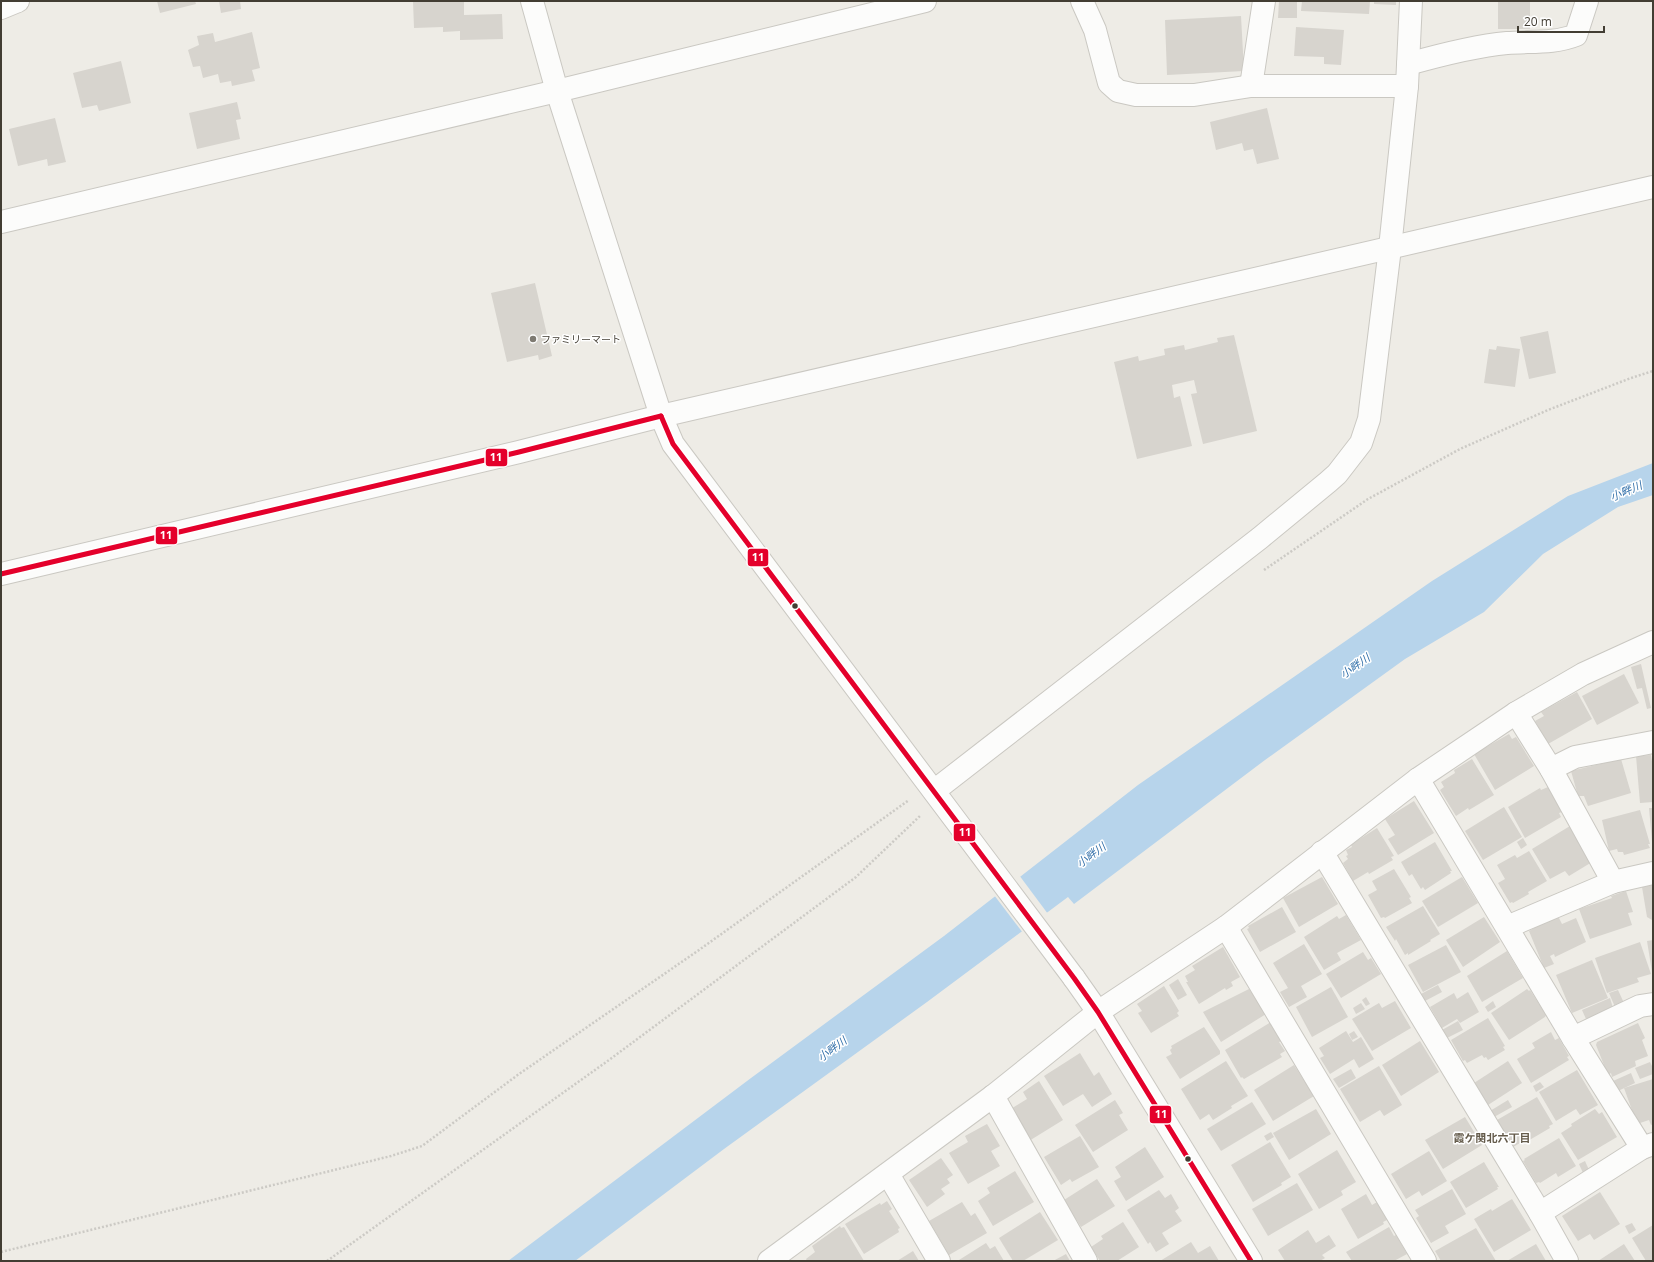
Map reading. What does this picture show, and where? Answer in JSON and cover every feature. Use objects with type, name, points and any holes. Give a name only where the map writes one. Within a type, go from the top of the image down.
[{"type":"street","points":[[1,8],[18,1]]},
{"type":"street","points":[[532,1],[557,91],[661,416],[673,444],[1074,978],[1098,1012],[1251,1261]]},
{"type":"street","points":[[1,222],[557,91],[925,1]]},
{"type":"street","points":[[1082,1],[1095,30],[1109,83],[1118,91],[1136,95],[1194,95],[1251,86],[1407,86]]},
{"type":"street","points":[[1251,86],[1264,1]]},
{"type":"street","points":[[937,794],[1092,667],[1260,538],[1337,474],[1361,443],[1369,419],[1390,248],[1407,86],[1411,1]]},
{"type":"street","points":[[1408,64],[1444,55],[1506,43],[1563,40],[1576,35],[1587,1]]},
{"type":"street","points":[[1,574],[519,452],[661,416],[1653,187]]},
{"type":"street","points":[[769,1261],[792,1254],[888,1174],[993,1096],[1098,1012],[1226,927],[1418,779],[1516,713],[1583,674],[1653,642]]},
{"type":"street","points":[[1516,713],[1551,769],[1613,882]]},
{"type":"street","points":[[1551,769],[1575,757],[1653,742]]},
{"type":"street","points":[[1418,779],[1573,1038],[1647,1146],[1540,1213]]},
{"type":"street","points":[[1322,852],[1540,1213],[1566,1261]]},
{"type":"street","points":[[1507,927],[1613,882],[1653,873]]},
{"type":"street","points":[[1226,927],[1424,1261]]},
{"type":"street","points":[[1573,1038],[1640,1006],[1653,1004]]},
{"type":"street","points":[[993,1096],[1086,1261]]},
{"type":"street","points":[[888,1174],[939,1261]]},
{"type":"path","points":[[1260,573],[1368,500],[1460,449],[1548,410],[1653,371]]},
{"type":"path","points":[[1,1252],[384,1158],[422,1146],[519,1074],[699,950],[937,794]]},
{"type":"path","points":[[326,1261],[609,1060],[856,877],[937,794]]},
{"type":"water","name":"小畔川","points":[[1653,463],[1653,495],[1618,507],[1543,554],[1484,612],[1405,659],[1265,760],[1074,904],[1068,897],[927,1002],[724,1149],[575,1261],[508,1261],[751,1078],[944,936],[1138,785],[1432,581],[1568,496]]},
{"type":"pier","points":[[1019,875],[1048,914],[1023,933],[994,895]]},
{"type":"building","points":[[157,1],[195,1],[196,4],[160,13]]},
{"type":"building","points":[[219,1],[240,1],[241,9],[221,13]]},
{"type":"building","points":[[413,1],[464,1],[464,15],[502,14],[503,39],[460,40],[460,31],[443,32],[443,27],[414,28]]},
{"type":"building","points":[[1279,1],[1297,1],[1297,18],[1278,18]]},
{"type":"building","points":[[1302,1],[1370,1],[1369,14],[1301,11]]},
{"type":"building","points":[[1374,1],[1396,1],[1396,5],[1374,4]]},
{"type":"building","points":[[1498,1],[1530,1],[1530,29],[1498,29]]},
{"type":"building","points":[[1241,16],[1244,71],[1167,75],[1165,20]]},
{"type":"building","points":[[1296,27],[1344,30],[1341,65],[1324,64],[1324,57],[1294,56]]},
{"type":"building","points":[[252,32],[260,68],[252,70],[255,81],[232,86],[231,81],[220,83],[218,74],[203,78],[200,66],[193,67],[188,50],[199,45],[197,36],[213,33],[215,42]]},
{"type":"building","points":[[121,61],[131,103],[99,111],[97,105],[82,108],[73,73]]},
{"type":"building","points":[[237,102],[241,119],[236,120],[240,139],[197,149],[189,113]]},
{"type":"building","points":[[1267,108],[1279,159],[1257,164],[1253,149],[1244,151],[1242,143],[1216,150],[1210,122]]},
{"type":"building","points":[[55,118],[66,162],[48,166],[47,159],[18,166],[9,129]]},
{"type":"building","points":[[535,283],[552,356],[539,360],[538,355],[507,362],[491,293]]},
{"type":"building","points":[[1548,331],[1556,373],[1529,379],[1520,337]]},
{"type":"building","points":[[1234,335],[1257,431],[1203,444],[1191,394],[1197,393],[1194,380],[1172,385],[1174,398],[1180,396],[1192,446],[1137,459],[1114,362],[1138,356],[1139,361],[1165,355],[1164,349],[1184,345],[1185,350],[1218,342],[1217,338]]},
{"type":"building","points":[[1497,346],[1520,349],[1515,387],[1484,383],[1489,349],[1496,350]]},
{"type":"building","points":[[1641,664],[1651,708],[1647,709],[1642,688],[1637,689],[1631,667]]},
{"type":"building","points":[[1624,674],[1639,703],[1597,725],[1582,696]]},
{"type":"building","points":[[1577,692],[1592,719],[1548,744],[1535,721],[1544,716],[1541,712]]},
{"type":"building","points":[[1509,734],[1512,739],[1516,737],[1534,766],[1495,790],[1474,754]]},
{"type":"building","points":[[1651,755],[1653,768],[1653,802],[1640,803],[1636,756]]},
{"type":"building","points":[[1472,759],[1494,795],[1456,816],[1440,790],[1444,787],[1441,782],[1455,773],[1454,770]]},
{"type":"building","points":[[1621,759],[1631,793],[1588,806],[1584,796],[1578,796],[1571,771]]},
{"type":"building","points":[[1548,787],[1562,812],[1559,813],[1561,817],[1525,838],[1508,807],[1540,788],[1541,790]]},
{"type":"building","points":[[1414,801],[1434,833],[1398,855],[1388,839],[1395,835],[1385,819]]},
{"type":"building","points":[[1504,807],[1522,837],[1483,860],[1465,831]]},
{"type":"building","points":[[1649,808],[1653,808],[1653,842],[1652,842]]},
{"type":"building","points":[[1640,810],[1650,848],[1624,855],[1623,852],[1618,852],[1617,849],[1609,851],[1602,820]]},
{"type":"building","points":[[1570,826],[1592,862],[1569,876],[1565,871],[1550,879],[1532,849]]},
{"type":"building","points":[[1377,828],[1394,856],[1391,857],[1393,860],[1369,874],[1368,872],[1353,881],[1343,863],[1348,859],[1346,856],[1348,855],[1346,850],[1352,847],[1351,845],[1358,840]]},
{"type":"building","points":[[1523,838],[1527,845],[1521,849],[1517,842]]},
{"type":"building","points":[[1435,842],[1452,871],[1425,890],[1423,887],[1421,889],[1412,874],[1409,876],[1401,862]]},
{"type":"building","points":[[1529,851],[1547,881],[1528,892],[1529,894],[1513,903],[1510,903],[1498,883],[1505,879],[1497,865],[1515,855],[1517,858]]},
{"type":"building","points":[[1394,869],[1411,897],[1409,898],[1412,903],[1385,918],[1381,918],[1368,895],[1377,890],[1372,881]]},
{"type":"building","points":[[1322,877],[1338,904],[1299,927],[1283,898]]},
{"type":"building","points":[[1462,877],[1478,903],[1438,927],[1422,901]]},
{"type":"building","points":[[1653,885],[1652,920],[1647,917],[1642,887]]},
{"type":"building","points":[[1626,891],[1633,912],[1628,913],[1632,925],[1590,939],[1579,909],[1612,898],[1611,896]]},
{"type":"building","points":[[1423,906],[1440,934],[1408,955],[1408,953],[1405,955],[1396,939],[1395,941],[1386,927]]},
{"type":"building","points":[[1282,907],[1296,932],[1260,952],[1247,929],[1249,928],[1248,926]]},
{"type":"building","points":[[1346,915],[1361,940],[1337,953],[1341,960],[1324,970],[1304,937],[1337,916],[1339,919]]},
{"type":"building","points":[[1558,916],[1562,924],[1576,918],[1586,942],[1555,957],[1554,954],[1550,956],[1554,964],[1544,968],[1529,931],[1536,927],[1536,924]]},
{"type":"building","points":[[1484,917],[1500,942],[1463,967],[1446,940]]},
{"type":"building","points":[[1653,940],[1653,972],[1652,972],[1647,941]]},
{"type":"building","points":[[1640,942],[1651,974],[1637,978],[1639,982],[1607,993],[1595,958]]},
{"type":"building","points":[[1304,944],[1322,974],[1301,986],[1307,997],[1289,1007],[1280,992],[1288,988],[1273,963]]},
{"type":"building","points":[[1446,945],[1461,972],[1423,992],[1408,965]]},
{"type":"building","points":[[1223,947],[1240,977],[1231,982],[1233,986],[1226,990],[1225,988],[1199,1004],[1186,982],[1188,982],[1185,976],[1195,970],[1192,966]]},
{"type":"building","points":[[1507,951],[1523,978],[1482,1002],[1467,976]]},
{"type":"building","points":[[1363,952],[1368,960],[1371,958],[1381,974],[1341,998],[1326,974]]},
{"type":"building","points":[[1592,960],[1608,998],[1572,1013],[1556,975]]},
{"type":"building","points":[[1178,979],[1187,995],[1178,1000],[1169,985]]},
{"type":"building","points":[[1438,985],[1442,992],[1425,1001],[1421,994]]},
{"type":"building","points":[[1164,986],[1179,1011],[1177,1013],[1179,1016],[1151,1033],[1138,1013],[1142,1011],[1137,1004]]},
{"type":"building","points":[[1331,987],[1348,1017],[1312,1037],[1296,1007]]},
{"type":"building","points":[[1249,989],[1266,1014],[1221,1042],[1203,1012]]},
{"type":"building","points":[[1527,989],[1529,991],[1530,990],[1546,1015],[1509,1040],[1491,1013]]},
{"type":"building","points":[[1618,990],[1624,1003],[1615,1007],[1609,993]]},
{"type":"building","points":[[1468,992],[1479,1012],[1460,1023],[1457,1019],[1442,1028],[1430,1007],[1454,993],[1457,999]]},
{"type":"building","points":[[1366,997],[1370,1004],[1366,1006],[1362,1000]]},
{"type":"building","points":[[1610,998],[1613,1008],[1586,1019],[1582,1010]]},
{"type":"building","points":[[1395,1001],[1411,1028],[1372,1051],[1352,1019],[1379,1003],[1382,1008]]},
{"type":"building","points":[[1493,1001],[1496,1007],[1488,1012],[1485,1007]]},
{"type":"building","points":[[1361,1003],[1365,1009],[1356,1014],[1353,1008]]},
{"type":"building","points":[[1488,1018],[1505,1046],[1503,1047],[1505,1050],[1488,1060],[1482,1055],[1467,1063],[1465,1060],[1463,1061],[1451,1040]]},
{"type":"building","points":[[1458,1021],[1463,1030],[1447,1038],[1442,1030]]},
{"type":"building","points":[[1271,1022],[1282,1041],[1279,1042],[1285,1051],[1280,1054],[1282,1057],[1244,1079],[1242,1077],[1241,1078],[1225,1050]]},
{"type":"building","points":[[1638,1023],[1645,1038],[1642,1040],[1648,1056],[1635,1061],[1636,1066],[1612,1077],[1611,1073],[1608,1075],[1596,1045],[1597,1042]]},
{"type":"building","points":[[1204,1027],[1220,1051],[1220,1054],[1180,1079],[1166,1057],[1172,1054],[1170,1050],[1172,1048],[1171,1046]]},
{"type":"building","points":[[1346,1031],[1353,1042],[1361,1037],[1374,1059],[1359,1068],[1354,1059],[1330,1074],[1320,1058],[1324,1056],[1319,1048]]},
{"type":"building","points":[[1354,1031],[1358,1037],[1352,1040],[1349,1034]]},
{"type":"building","points":[[1551,1032],[1555,1040],[1559,1038],[1569,1056],[1567,1057],[1569,1060],[1531,1083],[1517,1059],[1535,1048],[1532,1043]]},
{"type":"building","points":[[1420,1041],[1439,1072],[1401,1096],[1382,1065]]},
{"type":"building","points":[[1080,1053],[1094,1076],[1099,1072],[1112,1094],[1092,1107],[1083,1094],[1063,1106],[1044,1076]]},
{"type":"building","points":[[1226,1061],[1248,1096],[1231,1106],[1232,1108],[1213,1120],[1209,1114],[1200,1120],[1181,1089]]},
{"type":"building","points":[[1508,1061],[1522,1083],[1488,1105],[1474,1083]]},
{"type":"building","points":[[1650,1062],[1653,1068],[1653,1074],[1640,1079],[1635,1068]]},
{"type":"building","points":[[1294,1065],[1314,1096],[1273,1121],[1254,1090]]},
{"type":"building","points":[[1379,1066],[1402,1105],[1384,1116],[1380,1110],[1360,1122],[1340,1089]]},
{"type":"building","points":[[1351,1069],[1356,1078],[1339,1088],[1333,1079]]},
{"type":"building","points":[[1577,1070],[1598,1105],[1580,1115],[1576,1109],[1556,1121],[1539,1092]]},
{"type":"building","points":[[1631,1073],[1635,1083],[1618,1091],[1613,1081]]},
{"type":"building","points":[[1653,1079],[1653,1124],[1651,1125],[1649,1120],[1637,1124],[1624,1088]]},
{"type":"building","points":[[1039,1081],[1063,1120],[1029,1141],[1009,1110],[1027,1099],[1023,1092]]},
{"type":"building","points":[[1540,1082],[1544,1087],[1536,1092],[1533,1086]]},
{"type":"building","points":[[1537,1097],[1553,1124],[1549,1126],[1550,1128],[1521,1145],[1520,1143],[1513,1147],[1497,1120]]},
{"type":"building","points":[[1115,1100],[1123,1113],[1119,1115],[1128,1130],[1093,1152],[1075,1125]]},
{"type":"building","points":[[1508,1100],[1512,1107],[1494,1117],[1490,1111]]},
{"type":"building","points":[[1252,1102],[1266,1124],[1221,1151],[1207,1129]]},
{"type":"building","points":[[1316,1109],[1331,1134],[1289,1160],[1273,1133]]},
{"type":"building","points":[[1595,1109],[1599,1114],[1602,1112],[1617,1137],[1578,1160],[1561,1133],[1572,1126],[1571,1124]]},
{"type":"building","points":[[1465,1117],[1482,1145],[1443,1169],[1425,1140]]},
{"type":"building","points":[[987,1124],[1000,1146],[991,1151],[1000,1166],[968,1184],[949,1153],[968,1142],[965,1136]]},
{"type":"building","points":[[1271,1132],[1274,1137],[1267,1141],[1264,1136]]},
{"type":"building","points":[[1080,1136],[1099,1167],[1072,1182],[1070,1179],[1061,1185],[1044,1157]]},
{"type":"building","points":[[1559,1138],[1576,1166],[1558,1177],[1556,1173],[1540,1183],[1536,1183],[1523,1161],[1525,1160],[1524,1159]]},
{"type":"building","points":[[1270,1142],[1291,1177],[1281,1183],[1282,1185],[1253,1202],[1231,1165]]},
{"type":"building","points":[[1145,1147],[1164,1177],[1126,1201],[1114,1181],[1121,1177],[1115,1167]]},
{"type":"building","points":[[1337,1150],[1356,1182],[1341,1191],[1343,1195],[1319,1209],[1298,1174]]},
{"type":"building","points":[[1429,1151],[1447,1181],[1422,1196],[1419,1191],[1406,1199],[1391,1174]]},
{"type":"building","points":[[941,1158],[953,1175],[947,1179],[950,1183],[941,1189],[945,1194],[927,1207],[909,1180]]},
{"type":"building","points":[[1585,1161],[1589,1170],[1583,1173],[1579,1164]]},
{"type":"building","points":[[1484,1162],[1499,1187],[1466,1208],[1450,1182]]},
{"type":"building","points":[[1015,1171],[1034,1202],[993,1226],[978,1201],[990,1193],[987,1188]]},
{"type":"building","points":[[1097,1179],[1115,1206],[1081,1227],[1064,1200]]},
{"type":"building","points":[[1297,1183],[1313,1210],[1268,1236],[1252,1209]]},
{"type":"building","points":[[1452,1189],[1466,1214],[1445,1226],[1449,1233],[1431,1243],[1416,1218],[1419,1216],[1415,1210]]},
{"type":"building","points":[[1159,1190],[1165,1198],[1171,1194],[1179,1208],[1175,1211],[1182,1221],[1162,1233],[1169,1244],[1156,1252],[1150,1242],[1148,1244],[1127,1210]]},
{"type":"building","points":[[1600,1192],[1620,1224],[1594,1240],[1590,1234],[1578,1241],[1562,1216]]},
{"type":"building","points":[[1366,1194],[1372,1205],[1377,1202],[1387,1220],[1383,1222],[1384,1224],[1358,1239],[1341,1209]]},
{"type":"building","points":[[1512,1199],[1531,1230],[1494,1252],[1474,1219],[1491,1209],[1492,1211]]},
{"type":"building","points":[[887,1201],[892,1209],[889,1211],[900,1228],[898,1229],[899,1232],[864,1254],[845,1224],[880,1203],[881,1205]]},
{"type":"building","points":[[962,1202],[971,1216],[975,1213],[987,1233],[949,1255],[929,1221]]},
{"type":"building","points":[[1040,1212],[1058,1240],[1023,1261],[1013,1261],[999,1238]]},
{"type":"building","points":[[1123,1222],[1139,1247],[1117,1261],[1100,1261],[1091,1247],[1103,1239],[1101,1236]]},
{"type":"building","points":[[1632,1223],[1636,1230],[1629,1234],[1625,1226]]},
{"type":"building","points":[[1653,1225],[1653,1261],[1646,1261],[1632,1238]]},
{"type":"building","points":[[840,1226],[841,1228],[844,1227],[864,1261],[807,1261],[806,1259],[815,1252],[812,1246]]},
{"type":"building","points":[[1389,1227],[1394,1236],[1396,1235],[1407,1254],[1394,1261],[1352,1261],[1346,1252]]},
{"type":"building","points":[[1476,1228],[1496,1261],[1441,1261],[1435,1251]]},
{"type":"building","points":[[1308,1230],[1316,1243],[1329,1235],[1336,1246],[1322,1255],[1325,1258],[1320,1261],[1285,1261],[1278,1250]]},
{"type":"building","points":[[1191,1242],[1198,1253],[1210,1246],[1219,1261],[1160,1261]]},
{"type":"building","points":[[986,1243],[990,1249],[995,1246],[1004,1261],[959,1260]]},
{"type":"building","points":[[1536,1244],[1546,1261],[1507,1261]]},
{"type":"building","points":[[1624,1244],[1635,1261],[1598,1261]]},
{"type":"building","points":[[913,1251],[919,1261],[897,1261]]},
{"type":"building","points":[[1066,1254],[1070,1261],[1053,1261]]},
{"type":"transit line","name":"11","points":[[661,416],[673,444],[1098,1012],[1251,1261]]},
{"type":"transit line","name":"11","points":[[1,574],[519,452],[661,416]]},
{"type":"place","name":"ファミリーマート","points":[[533,339]]},
{"type":"district","name":"霞ケ関北六丁目","points":[[1492,1138]]}]
